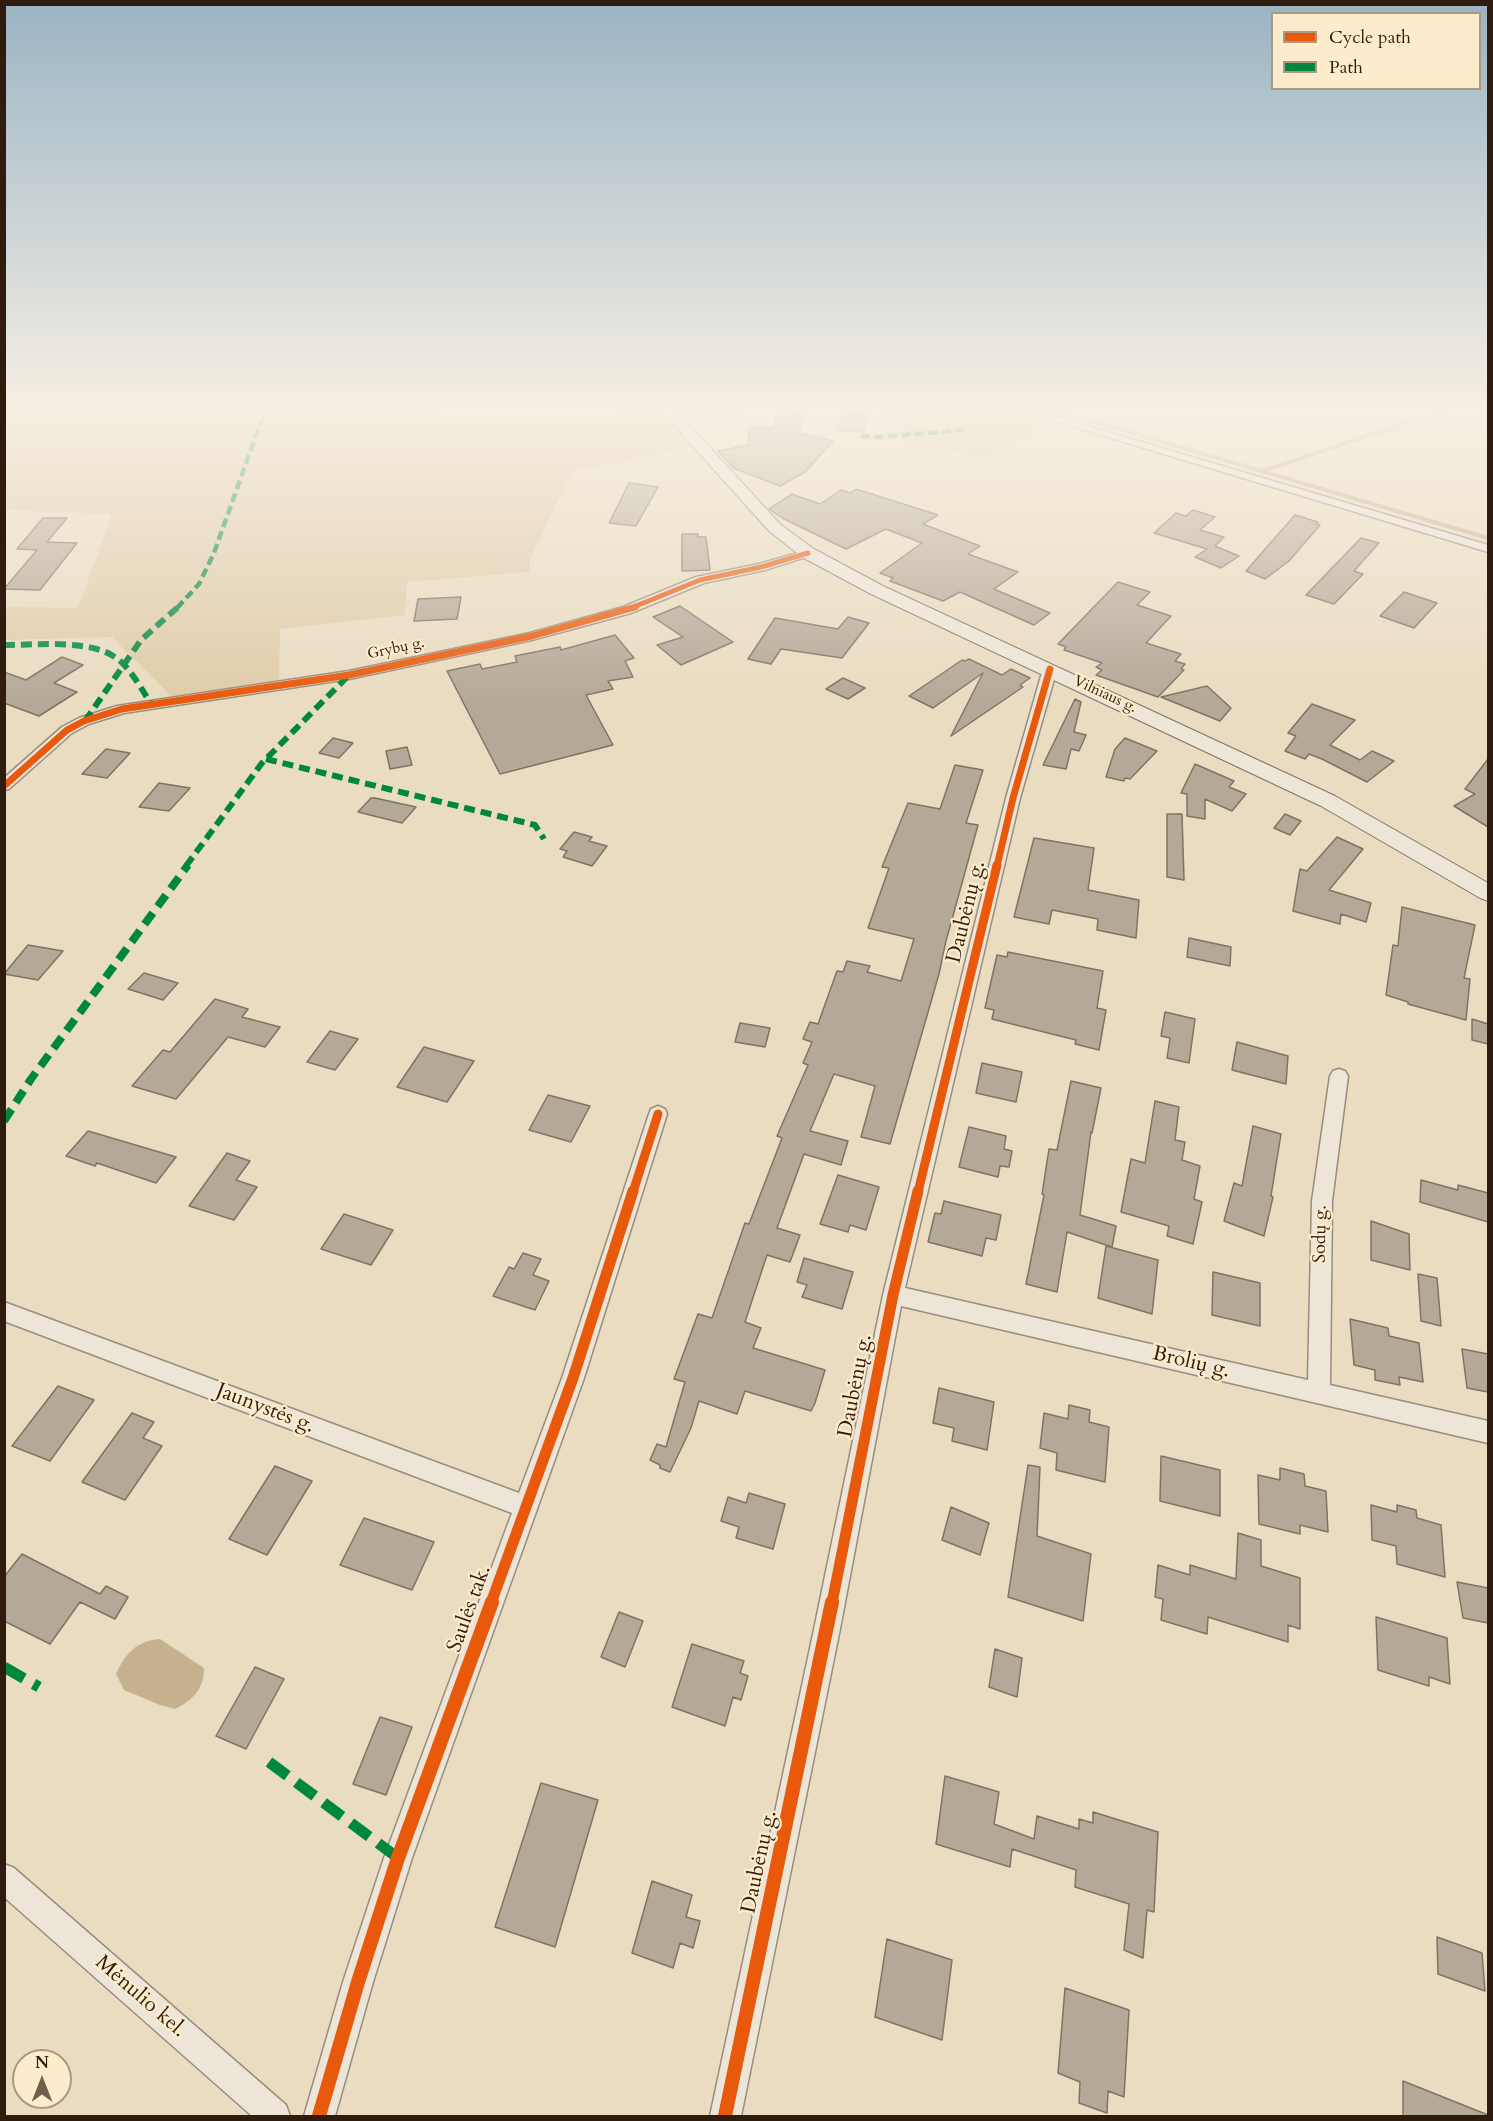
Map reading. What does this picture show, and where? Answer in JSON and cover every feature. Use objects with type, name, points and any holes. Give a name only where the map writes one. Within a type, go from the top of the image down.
[{"type":"main road","name":"Vilniaus g.","points":[[750,502],[775,528],[808,553],[877,590],[1328,801],[1488,893]]},
{"type":"street","points":[[1331,502],[1488,549]]},
{"type":"street","name":"Grybų g.","points":[[4,786],[67,730],[102,715],[349,675],[532,636],[627,610],[700,580],[761,567],[808,553]]},
{"type":"street","name":"Daubėnų g.","points":[[725,2116],[824,1646],[893,1295],[1012,798],[1050,669]]},
{"type":"street","name":"Sodų g.","points":[[1319,1393],[1322,1201],[1339,1076]]},
{"type":"street","name":"Saulės tak.","points":[[319,2116],[358,1982],[402,1847],[573,1378],[658,1114]]},
{"type":"street","name":"Brolių g.","points":[[893,1295],[1488,1432]]},
{"type":"street","name":"Jaunystės g.","points":[[4,1311],[526,1507]]},
{"type":"street","name":"Mėnulio kel.","points":[[4,1878],[275,2116]]},
{"type":"shaded area","points":[[5,502],[558,502],[530,559],[530,572],[407,582],[405,615],[280,629],[279,681],[171,696],[112,637],[5,640],[5,607],[78,608],[112,514],[5,510]]},
{"type":"shaded area","points":[[160,1639],[204,1668],[200,1688],[187,1702],[175,1709],[124,1690],[116,1674],[123,1660],[132,1650],[144,1642]]},
{"type":"building","points":[[620,502],[650,502],[636,526],[609,523]]},
{"type":"building","points":[[780,502],[820,504],[823,502],[897,502],[938,515],[923,524],[980,546],[968,554],[1018,572],[994,589],[1050,613],[1034,625],[960,592],[943,601],[890,581],[893,578],[880,573],[922,543],[886,529],[846,549],[784,519],[769,509]]},
{"type":"building","points":[[1193,510],[1215,517],[1200,530],[1224,537],[1215,546],[1239,556],[1221,568],[1195,557],[1207,549],[1154,533],[1176,513],[1186,516]]},
{"type":"building","points":[[1295,515],[1318,522],[1316,524],[1320,525],[1289,561],[1265,579],[1246,571]]},
{"type":"building","points":[[43,518],[67,518],[47,542],[77,543],[40,590],[4,589],[37,550],[17,549]]},
{"type":"building","points":[[682,534],[698,534],[698,537],[706,537],[710,570],[682,571]]},
{"type":"building","points":[[1361,538],[1379,543],[1354,571],[1363,574],[1334,604],[1306,595]]},
{"type":"building","points":[[1118,582],[1150,592],[1137,605],[1171,616],[1146,643],[1181,654],[1175,661],[1185,664],[1181,669],[1184,670],[1158,697],[1096,675],[1102,670],[1096,667],[1102,663],[1064,650],[1066,647],[1058,644]]},
{"type":"building","points":[[1404,592],[1437,603],[1414,628],[1380,616]]},
{"type":"building","points":[[461,597],[457,619],[414,621],[418,599]]},
{"type":"building","points":[[680,606],[733,642],[681,665],[657,645],[683,637],[653,617]]},
{"type":"building","points":[[848,617],[869,623],[842,658],[781,649],[771,664],[748,659],[775,618],[838,629]]},
{"type":"building","points":[[615,635],[634,658],[625,661],[633,677],[608,681],[613,689],[586,695],[613,745],[500,774],[447,671],[480,664],[482,669],[517,662],[515,656],[560,647],[561,650]]},
{"type":"building","points":[[62,657],[83,665],[54,683],[77,692],[39,716],[4,703],[4,672],[26,680]]},
{"type":"building","points":[[969,659],[1002,675],[1011,669],[1030,678],[1020,685],[1023,687],[951,736],[983,673],[933,708],[909,696],[962,660]]},
{"type":"building","points":[[843,678],[865,688],[848,699],[826,689]]},
{"type":"building","points":[[1207,686],[1231,708],[1220,721],[1161,697]]},
{"type":"building","points":[[1075,699],[1081,702],[1074,732],[1086,735],[1079,751],[1071,749],[1066,769],[1043,765]]},
{"type":"building","points":[[1312,704],[1355,720],[1330,745],[1360,760],[1372,751],[1394,761],[1367,782],[1309,754],[1305,759],[1285,751],[1296,736],[1288,733]]},
{"type":"building","points":[[333,738],[353,743],[339,758],[319,753]]},
{"type":"building","points":[[1125,738],[1157,751],[1130,779],[1125,778],[1124,781],[1106,777],[1115,749]]},
{"type":"building","points":[[407,747],[412,765],[390,769],[386,751]]},
{"type":"building","points":[[106,749],[130,753],[107,778],[82,774]]},
{"type":"building","points":[[1488,759],[1488,827],[1454,806],[1475,794],[1465,789]]},
{"type":"building","points":[[1195,764],[1234,781],[1229,787],[1246,794],[1232,811],[1205,799],[1205,819],[1187,816],[1187,794],[1181,793]]},
{"type":"building","points":[[955,765],[983,770],[966,823],[978,825],[939,974],[890,1144],[861,1137],[875,1086],[834,1074],[810,1131],[848,1141],[841,1165],[804,1154],[777,1228],[800,1235],[790,1262],[767,1255],[745,1322],[761,1328],[753,1348],[825,1370],[815,1403],[811,1411],[745,1391],[737,1414],[699,1401],[691,1428],[670,1472],[660,1468],[660,1465],[650,1460],[657,1444],[666,1447],[685,1382],[674,1379],[698,1314],[712,1318],[745,1223],[749,1224],[782,1138],[777,1136],[808,1065],[803,1063],[812,1042],[803,1039],[810,1022],[818,1024],[837,971],[843,972],[847,961],[870,966],[867,972],[901,981],[914,939],[868,928],[889,868],[882,867],[908,803],[940,809]]},
{"type":"building","points":[[159,783],[190,788],[169,811],[139,807]]},
{"type":"building","points":[[371,798],[416,807],[402,823],[358,812]]},
{"type":"building","points":[[1167,814],[1182,814],[1184,880],[1167,877]]},
{"type":"building","points":[[1285,814],[1301,821],[1290,835],[1274,828]]},
{"type":"building","points":[[574,832],[592,837],[589,841],[607,846],[592,866],[563,857],[567,851],[560,849]]},
{"type":"building","points":[[1337,837],[1363,849],[1329,890],[1371,903],[1366,922],[1341,914],[1340,924],[1293,911],[1300,869],[1307,871]]},
{"type":"building","points":[[1034,838],[1094,848],[1088,890],[1139,900],[1136,938],[1097,930],[1098,919],[1052,910],[1049,924],[1014,917]]},
{"type":"building","points":[[1402,907],[1475,925],[1464,978],[1470,979],[1466,1020],[1408,1004],[1408,1002],[1386,995],[1393,945],[1398,946]]},
{"type":"building","points":[[1189,938],[1231,947],[1230,966],[1187,957]]},
{"type":"building","points":[[28,945],[63,951],[38,980],[4,974]]},
{"type":"building","points":[[1008,952],[1103,971],[1097,1008],[1106,1010],[1099,1050],[1075,1044],[1076,1040],[992,1019],[994,1010],[985,1008],[997,955],[1007,957]]},
{"type":"building","points":[[144,973],[178,983],[163,1000],[128,989]]},
{"type":"building","points":[[215,999],[248,1009],[242,1017],[280,1027],[265,1047],[228,1037],[176,1099],[132,1086],[163,1050],[170,1052]]},
{"type":"building","points":[[1165,1012],[1195,1019],[1189,1063],[1167,1058],[1170,1038],[1161,1036]]},
{"type":"building","points":[[1472,1019],[1488,1024],[1488,1044],[1472,1040]]},
{"type":"building","points":[[740,1023],[770,1028],[765,1047],[735,1042]]},
{"type":"building","points":[[330,1031],[358,1039],[335,1070],[307,1062]]},
{"type":"building","points":[[1237,1042],[1288,1056],[1286,1084],[1232,1070]]},
{"type":"building","points":[[424,1047],[474,1061],[447,1102],[397,1087]]},
{"type":"building","points":[[982,1063],[1022,1072],[1016,1102],[976,1093]]},
{"type":"building","points":[[1071,1081],[1101,1088],[1091,1132],[1080,1215],[1116,1226],[1112,1247],[1067,1232],[1057,1292],[1026,1284],[1044,1195],[1042,1194],[1049,1149],[1057,1150]]},
{"type":"building","points":[[548,1095],[590,1106],[571,1142],[529,1130]]},
{"type":"building","points":[[1155,1101],[1179,1107],[1175,1140],[1185,1142],[1182,1160],[1200,1166],[1194,1199],[1202,1202],[1193,1244],[1167,1236],[1169,1226],[1121,1212],[1131,1159],[1145,1163]]},
{"type":"building","points":[[1253,1126],[1281,1134],[1271,1196],[1273,1197],[1264,1236],[1224,1221],[1234,1183],[1242,1186]]},
{"type":"building","points":[[969,1127],[1006,1136],[1004,1149],[1012,1151],[1009,1167],[1000,1166],[998,1177],[959,1167]]},
{"type":"building","points":[[88,1131],[176,1157],[156,1183],[97,1163],[95,1166],[66,1156]]},
{"type":"building","points":[[227,1153],[250,1161],[236,1180],[257,1187],[234,1220],[189,1206]]},
{"type":"building","points":[[838,1175],[879,1187],[866,1230],[850,1225],[848,1232],[820,1224]]},
{"type":"building","points":[[1421,1180],[1458,1190],[1458,1185],[1488,1193],[1488,1222],[1420,1202]]},
{"type":"building","points":[[944,1201],[1001,1215],[996,1240],[986,1238],[982,1256],[928,1242],[935,1213],[941,1214]]},
{"type":"building","points":[[344,1214],[393,1230],[371,1265],[321,1249]]},
{"type":"building","points":[[1371,1221],[1409,1234],[1410,1270],[1371,1260]]},
{"type":"building","points":[[1106,1246],[1158,1260],[1152,1314],[1098,1298]]},
{"type":"building","points":[[523,1253],[541,1259],[533,1275],[549,1281],[535,1310],[493,1296],[509,1267],[514,1269]]},
{"type":"building","points":[[804,1258],[853,1272],[842,1309],[802,1297],[807,1285],[797,1282]]},
{"type":"building","points":[[1213,1272],[1260,1283],[1260,1326],[1212,1315]]},
{"type":"building","points":[[1418,1274],[1437,1278],[1441,1326],[1421,1321]]},
{"type":"building","points":[[1350,1319],[1388,1328],[1389,1336],[1419,1343],[1423,1382],[1399,1377],[1400,1385],[1375,1380],[1375,1370],[1354,1365]]},
{"type":"building","points":[[1462,1349],[1488,1354],[1488,1392],[1467,1388]]},
{"type":"building","points":[[58,1386],[94,1400],[50,1461],[12,1446]]},
{"type":"building","points":[[939,1388],[994,1402],[987,1450],[952,1441],[954,1428],[933,1423]]},
{"type":"building","points":[[1069,1405],[1090,1410],[1089,1422],[1109,1427],[1105,1482],[1056,1470],[1057,1453],[1040,1448],[1044,1413],[1068,1419]]},
{"type":"building","points":[[132,1413],[154,1422],[143,1438],[162,1446],[125,1500],[82,1482]]},
{"type":"building","points":[[1161,1456],[1220,1470],[1220,1516],[1160,1501]]},
{"type":"building","points":[[1028,1465],[1040,1467],[1037,1536],[1091,1554],[1083,1621],[1008,1597]]},
{"type":"building","points":[[275,1466],[312,1481],[267,1555],[229,1539]]},
{"type":"building","points":[[1280,1468],[1304,1474],[1305,1486],[1326,1491],[1328,1532],[1300,1525],[1300,1534],[1259,1524],[1258,1475],[1280,1480]]},
{"type":"building","points":[[749,1493],[785,1504],[773,1549],[736,1538],[739,1527],[721,1521],[728,1497],[746,1503]]},
{"type":"building","points":[[1371,1505],[1397,1512],[1397,1505],[1416,1510],[1417,1518],[1441,1525],[1445,1577],[1397,1564],[1396,1546],[1372,1540]]},
{"type":"building","points":[[951,1507],[989,1523],[980,1555],[942,1540]]},
{"type":"building","points":[[364,1518],[434,1542],[412,1590],[340,1565]]},
{"type":"building","points":[[1238,1533],[1261,1540],[1261,1566],[1300,1578],[1300,1629],[1288,1625],[1288,1642],[1208,1617],[1207,1634],[1161,1620],[1163,1599],[1155,1597],[1158,1565],[1190,1575],[1190,1565],[1236,1579]]},
{"type":"building","points":[[22,1554],[100,1594],[106,1586],[128,1597],[115,1619],[80,1602],[50,1644],[4,1621],[4,1577]]},
{"type":"building","points":[[1457,1582],[1488,1588],[1488,1623],[1463,1618]]},
{"type":"building","points":[[619,1612],[643,1621],[625,1667],[601,1657]]},
{"type":"building","points":[[1376,1617],[1447,1638],[1450,1684],[1429,1677],[1429,1686],[1378,1670]]},
{"type":"building","points":[[692,1644],[744,1661],[740,1673],[748,1676],[741,1700],[733,1697],[725,1726],[672,1707]]},
{"type":"building","points":[[995,1649],[1022,1658],[1017,1697],[989,1687]]},
{"type":"building","points":[[255,1667],[284,1679],[246,1749],[216,1736]]},
{"type":"building","points":[[380,1717],[412,1727],[386,1795],[353,1784]]},
{"type":"building","points":[[945,1776],[999,1792],[994,1824],[1034,1839],[1037,1816],[1079,1829],[1079,1819],[1093,1823],[1093,1812],[1158,1832],[1154,1912],[1147,1910],[1143,1958],[1124,1950],[1129,1904],[1075,1887],[1076,1870],[1012,1849],[1010,1867],[936,1844]]},
{"type":"building","points":[[541,1783],[598,1800],[555,1947],[495,1927]]},
{"type":"building","points":[[652,1881],[692,1895],[686,1917],[700,1921],[693,1948],[680,1943],[673,1968],[632,1953]]},
{"type":"building","points":[[1437,1937],[1482,1953],[1485,1991],[1438,1974]]},
{"type":"building","points":[[887,1939],[952,1960],[942,2040],[875,2017]]},
{"type":"building","points":[[1065,1988],[1129,2010],[1124,2097],[1108,2091],[1107,2113],[1079,2103],[1080,2082],[1058,2073]]},
{"type":"building","points":[[1403,2081],[1488,2115],[1488,2116],[1403,2116]]},
{"type":"waterway","points":[[1366,502],[1488,538]]},
{"type":"marked path","points":[[85,721],[141,640],[186,600],[199,584],[214,553],[232,502]]},
{"type":"marked path","points":[[4,645],[78,646],[105,652],[126,667],[152,705]]},
{"type":"marked path","points":[[4,1121],[31,1079],[262,763],[347,677]]},
{"type":"marked path","points":[[266,759],[535,825],[544,839]]},
{"type":"marked path","points":[[4,1667],[39,1687]]},
{"type":"marked path","points":[[269,1762],[398,1858]]},
{"type":"cycle path","points":[[4,786],[67,730],[84,721],[122,709],[349,675],[532,636],[627,610],[700,580],[761,567],[808,553]]},
{"type":"cycle path","points":[[725,2116],[826,1634],[893,1295],[1013,798],[1050,669]]},
{"type":"cycle path","points":[[319,2116],[358,1982],[398,1858],[573,1378],[658,1114]]}]
